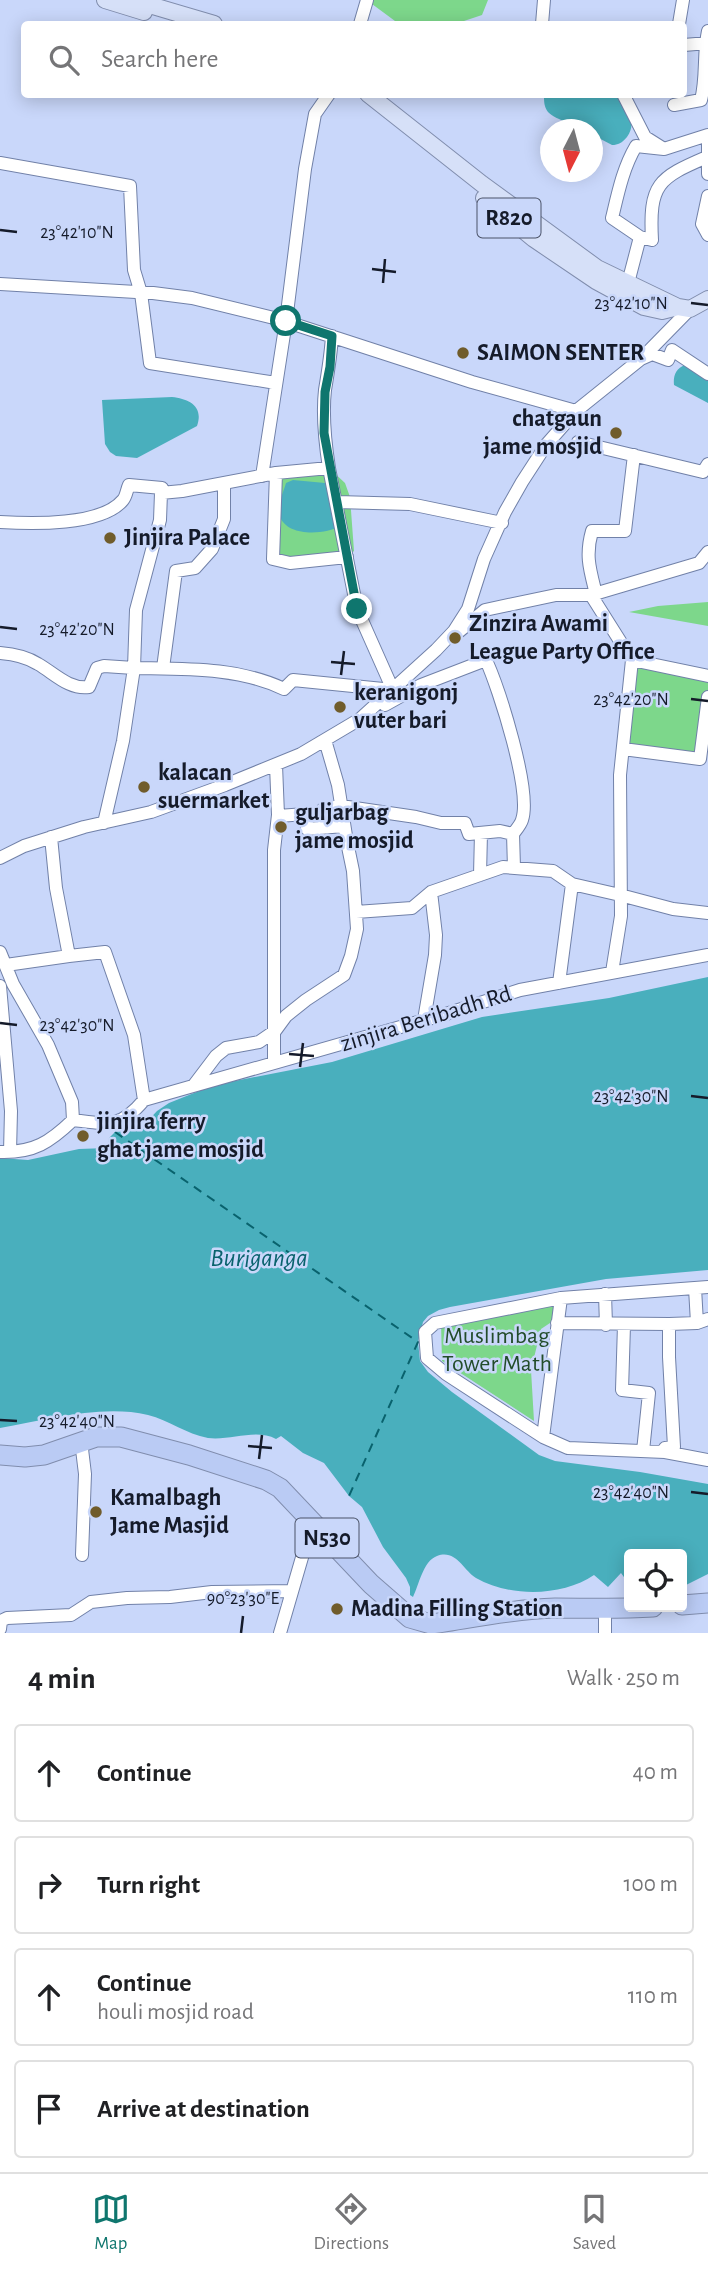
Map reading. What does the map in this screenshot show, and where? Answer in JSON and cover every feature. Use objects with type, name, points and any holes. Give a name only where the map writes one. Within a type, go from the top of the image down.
[{"type":"highway","name":"N530","points":[[0,1455],[44,1455],[96,1437],[121,1437],[266,1480],[280,1488],[371,1584],[410,1618],[421,1623],[431,1624],[555,1608],[624,1609]]},
{"type":"highway","points":[[687,1605],[708,1603]]},
{"type":"main road","points":[[106,0],[173,21]]},
{"type":"main road","points":[[133,0],[204,21]]},
{"type":"main road","name":"R820","points":[[361,98],[597,268],[684,308]]},
{"type":"main road","name":"R820","points":[[372,98],[384,112],[534,239],[596,281],[644,307],[662,311],[684,308],[708,299]]},
{"type":"street","points":[[361,21],[367,0]]},
{"type":"street","points":[[542,21],[544,0]]},
{"type":"street","points":[[680,21],[683,0]]},
{"type":"street","points":[[674,105],[701,100],[705,83],[707,39],[687,44]]},
{"type":"street","points":[[262,476],[286,321],[305,169],[315,114],[326,98]]},
{"type":"street","points":[[625,98],[645,137],[664,149]]},
{"type":"street","points":[[707,157],[675,171],[661,182],[650,211],[652,240],[640,237],[612,218],[618,190],[636,146],[664,149],[708,136],[708,174]]},
{"type":"street","points":[[0,163],[130,186],[134,270],[141,293],[150,363],[276,383]]},
{"type":"street","points":[[708,197],[702,224],[708,235]]},
{"type":"street","points":[[628,283],[640,237]]},
{"type":"street","points":[[0,284],[192,298],[286,321],[472,382],[576,411]]},
{"type":"street","points":[[360,719],[454,631],[467,609],[484,559],[505,512],[546,445],[576,411],[642,358],[684,308]]},
{"type":"street","points":[[332,336],[324,406],[324,433],[329,468],[357,609],[393,690]]},
{"type":"street","points":[[642,358],[652,354],[667,360],[673,350],[708,374]]},
{"type":"street","points":[[578,442],[680,464],[702,472],[708,464]]},
{"type":"street","points":[[612,972],[621,916],[620,775],[632,660],[594,595],[587,548],[592,531],[625,531],[634,455]]},
{"type":"street","points":[[161,493],[276,473],[329,468]]},
{"type":"street","points":[[276,473],[273,559],[290,563],[347,557]]},
{"type":"street","points":[[163,668],[176,571],[195,568],[212,549],[224,519],[224,483]]},
{"type":"street","points":[[0,522],[47,524],[106,513],[124,499],[129,485],[162,488],[160,520],[136,610],[134,668],[123,741],[104,823]]},
{"type":"street","points":[[337,502],[410,504],[502,523]]},
{"type":"street","points":[[436,650],[485,610],[556,595],[594,595],[699,563],[708,552]]},
{"type":"street","points":[[0,653],[28,659],[64,682],[84,688],[89,687],[97,668],[104,666],[215,671],[263,679],[284,689],[293,680],[393,690]]},
{"type":"street","points":[[0,858],[51,837],[151,812],[276,765],[301,754],[421,685],[486,660],[503,707],[524,794],[522,820],[513,834],[514,868]]},
{"type":"street","points":[[632,660],[708,676]]},
{"type":"street","points":[[623,749],[700,759],[708,697]]},
{"type":"street","points":[[194,1086],[216,1056],[226,1048],[259,1042],[275,1031],[286,1016],[344,975],[354,947],[356,912],[353,871],[338,785],[325,740]]},
{"type":"street","points":[[274,1063],[274,858],[278,816],[276,765]]},
{"type":"street","points":[[326,827],[322,803],[416,817],[441,824],[465,823],[469,834],[500,831],[513,834]]},
{"type":"street","points":[[278,816],[306,814],[307,830],[344,825]]},
{"type":"street","points":[[480,875],[481,833]]},
{"type":"street","points":[[51,837],[56,888],[69,956]]},
{"type":"street","points":[[356,912],[412,908],[431,892],[503,867],[554,871],[572,884],[673,909],[708,913]]},
{"type":"street","points":[[559,983],[572,884]]},
{"type":"street","points":[[424,1020],[435,955],[436,935],[431,892]]},
{"type":"street","points":[[0,952],[13,984],[48,1045],[72,1102],[74,1120],[53,1139],[40,1146],[5,1152],[6,1113],[0,986]]},
{"type":"street","points":[[6,965],[105,952],[134,1035],[144,1100]]},
{"type":"street","name":"zinjira Beribadh Rd","points":[[74,1120],[113,1128],[134,1112],[144,1100],[520,990],[708,955]]},
{"type":"street","points":[[558,1323],[624,1325],[702,1321],[701,1288],[561,1298],[435,1323],[425,1332],[427,1358],[446,1374],[543,1437],[568,1448],[664,1452],[708,1460]]},
{"type":"street","points":[[606,1294],[606,1325]]},
{"type":"street","points":[[543,1437],[561,1298]]},
{"type":"street","points":[[664,1452],[665,1448],[674,1447],[669,1324]]},
{"type":"street","points":[[624,1325],[622,1390],[649,1393],[643,1451]]},
{"type":"street","points":[[81,1441],[85,1474],[82,1555]]},
{"type":"street","points":[[280,1633],[312,1522]]},
{"type":"street","points":[[0,1629],[1,1621],[7,1618],[71,1615],[91,1602],[212,1592],[292,1591]]},
{"type":"street","points":[[605,1610],[605,1633]]},
{"type":"green space","points":[[372,0],[488,0],[482,15],[464,21],[395,21],[372,4]]},
{"type":"green space","points":[[329,468],[345,483],[350,497],[354,551],[347,557],[282,560],[269,542],[281,475]]},
{"type":"green space","points":[[708,602],[708,626],[629,612],[658,606]]},
{"type":"green space","points":[[632,660],[708,676],[700,759],[623,749]]},
{"type":"green space","name":"Muslimbag Tower Math","points":[[557,1303],[553,1321],[541,1329],[531,1370],[534,1421],[442,1361],[441,1323]]},
{"type":"water","points":[[544,98],[620,98],[630,115],[630,131],[622,142],[612,145],[603,140],[603,119],[560,119],[551,115]]},
{"type":"water","points":[[685,365],[708,376],[708,403],[674,385],[676,373]]},
{"type":"water","points":[[172,397],[194,405],[199,419],[197,426],[137,458],[116,456],[110,452],[105,444],[102,400]]},
{"type":"water","points":[[293,480],[325,483],[330,490],[340,526],[325,531],[307,532],[290,528],[284,523],[279,512],[280,503],[286,483]]},
{"type":"water","name":"Buriganga","points":[[708,977],[708,1270],[606,1279],[439,1310],[423,1322],[418,1342],[420,1361],[428,1372],[452,1392],[539,1455],[555,1461],[708,1484],[708,1574],[687,1584],[687,1549],[624,1549],[624,1577],[621,1573],[608,1587],[594,1575],[551,1591],[519,1591],[504,1589],[476,1578],[459,1561],[444,1555],[437,1556],[428,1563],[413,1597],[410,1595],[406,1578],[383,1547],[362,1507],[349,1496],[324,1463],[303,1453],[281,1436],[276,1439],[260,1435],[208,1438],[148,1415],[112,1411],[74,1414],[0,1428],[0,1158],[28,1160],[79,1149],[107,1148],[109,1138],[115,1132],[143,1126],[169,1103],[214,1085],[332,1062],[482,1017],[609,998]]},
{"type":"ferry route","points":[[115,1132],[418,1342],[349,1496]]},
{"type":"place","name":"SAIMON SENTER","points":[[463,353]]},
{"type":"place","name":"chatgaun jame mosjid","points":[[616,433]]},
{"type":"place","name":"Jinjira Palace","points":[[110,538]]},
{"type":"place","name":"Zinzira Awami League Party Office","points":[[455,638]]},
{"type":"place","name":"keranigonj vuter bari","points":[[340,707]]},
{"type":"place","name":"kalacan suermarket","points":[[144,787]]},
{"type":"place","name":"guljarbag jame mosjid","points":[[281,827]]},
{"type":"place","name":"jinjira ferry ghat jame mosjid","points":[[83,1136]]},
{"type":"place","name":"Kamalbagh Jame Masjid","points":[[96,1512]]},
{"type":"place","name":"Madina Filling Station","points":[[337,1609]]},
{"type":"route","points":[[286,321],[332,336],[325,392],[324,433],[357,609]]}]
